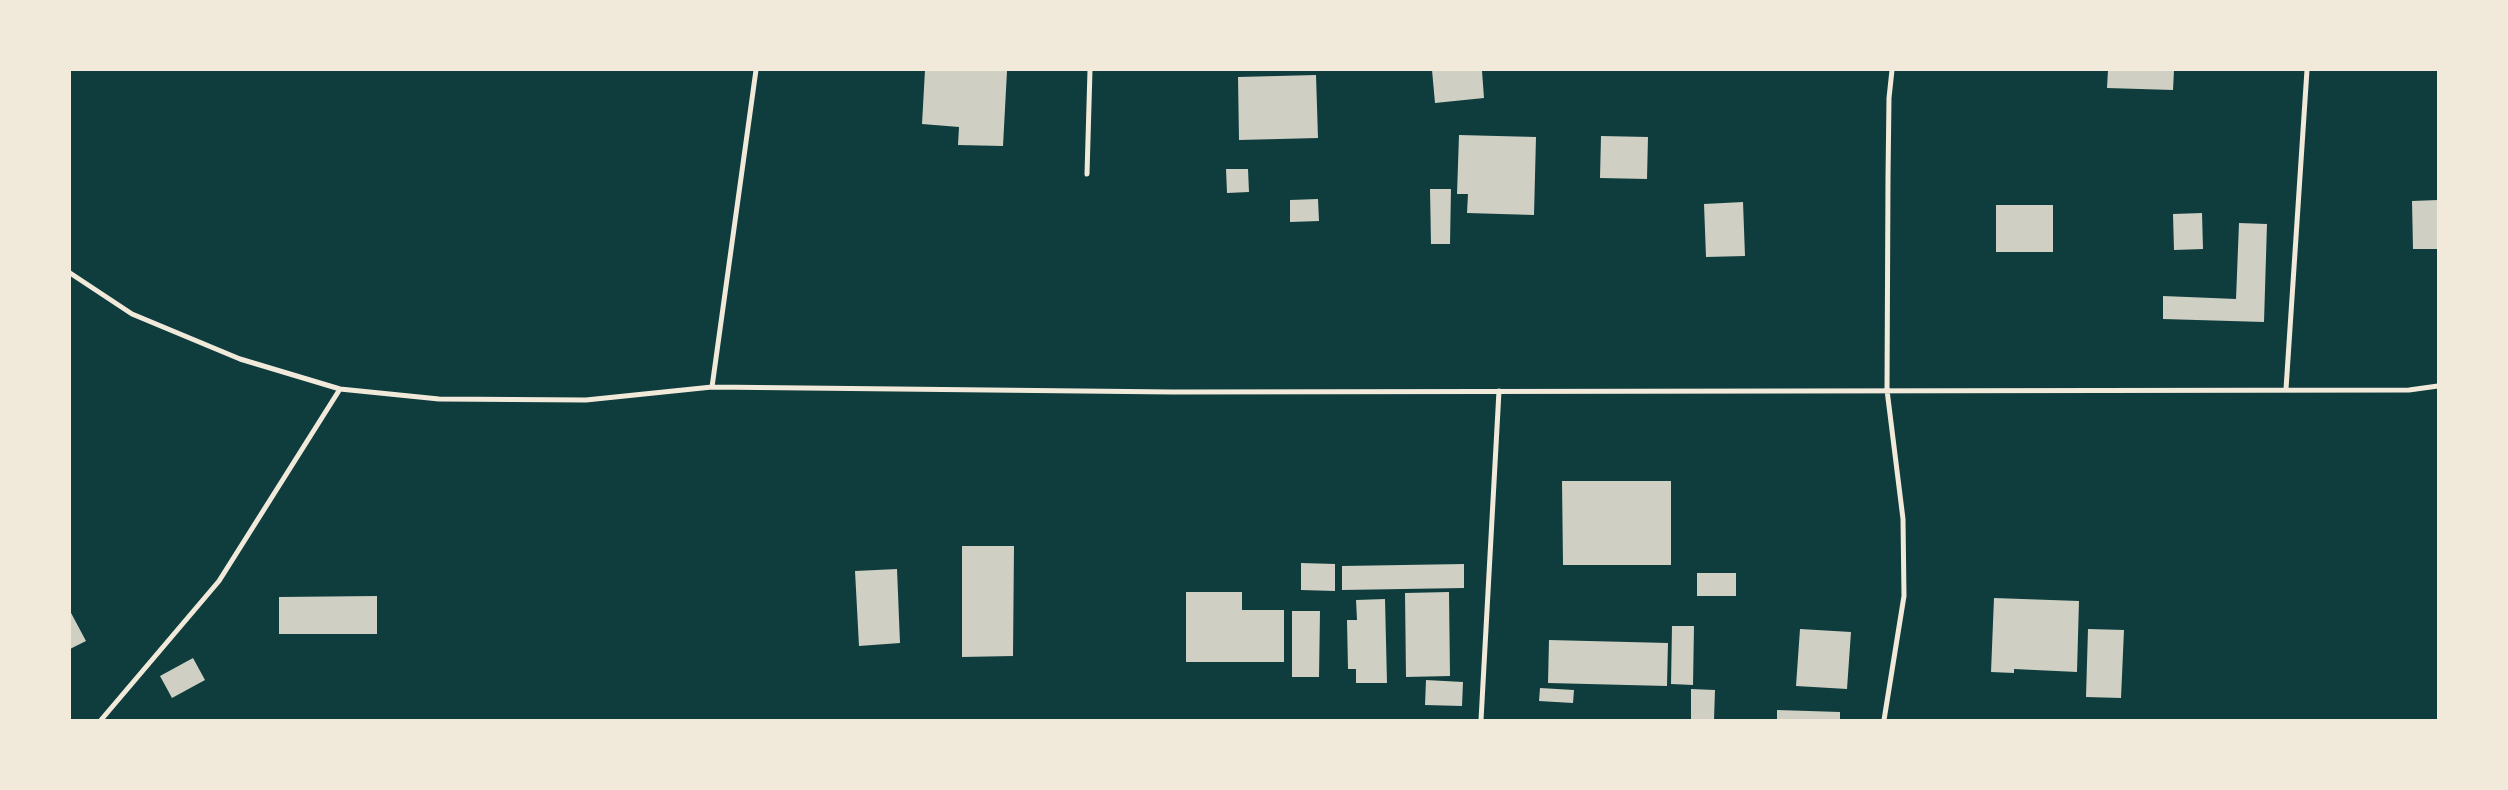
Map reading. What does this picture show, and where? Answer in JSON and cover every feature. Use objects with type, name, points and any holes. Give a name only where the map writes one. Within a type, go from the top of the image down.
[{"type":"street","points":[[712,387],[756,70]]},
{"type":"street","points":[[1087,174],[1090,70]]},
{"type":"street","points":[[1884,720],[1904,596],[1903,519],[1888,390],[1888,167],[1889,98],[1892,70]]},
{"type":"street","points":[[2286,389],[2307,70]]},
{"type":"street","points":[[70,273],[141,318],[240,359],[340,389],[439,399],[586,400],[712,387],[1173,392],[2409,390],[2438,386]]},
{"type":"street","points":[[101,720],[219,581],[340,389]]},
{"type":"street","points":[[1481,720],[1500,391]]},
{"type":"building","points":[[925,70],[1007,71],[1003,146],[958,145],[959,127],[922,124]]},
{"type":"building","points":[[1432,70],[1482,71],[1484,98],[1435,103]]},
{"type":"building","points":[[2108,70],[2174,70],[2173,90],[2107,88]]},
{"type":"building","points":[[1316,75],[1318,138],[1239,140],[1238,77]]},
{"type":"building","points":[[1459,135],[1536,137],[1534,215],[1467,213],[1468,194],[1457,194]]},
{"type":"building","points":[[1601,136],[1648,137],[1647,179],[1600,178]]},
{"type":"building","points":[[1226,169],[1248,169],[1249,192],[1227,193]]},
{"type":"building","points":[[1430,189],[1451,189],[1450,244],[1431,244]]},
{"type":"building","points":[[1318,199],[1319,221],[1290,222],[1290,200]]},
{"type":"building","points":[[2438,200],[2438,249],[2413,249],[2412,201]]},
{"type":"building","points":[[1743,202],[1745,256],[1706,257],[1704,204]]},
{"type":"building","points":[[1996,205],[2053,205],[2053,252],[1996,252]]},
{"type":"building","points":[[2202,213],[2203,249],[2174,250],[2173,214]]},
{"type":"building","points":[[2239,223],[2267,224],[2264,322],[2163,319],[2163,296],[2236,299]]},
{"type":"building","points":[[1562,481],[1671,481],[1671,565],[1563,565]]},
{"type":"building","points":[[962,546],[1014,546],[1013,656],[962,657]]},
{"type":"building","points":[[1301,563],[1335,564],[1335,591],[1301,590]]},
{"type":"building","points":[[1464,564],[1464,588],[1342,590],[1342,566]]},
{"type":"building","points":[[897,569],[900,643],[859,646],[855,571]]},
{"type":"building","points":[[1697,573],[1736,573],[1736,596],[1697,596]]},
{"type":"building","points":[[1186,592],[1242,592],[1242,610],[1284,610],[1284,662],[1186,662]]},
{"type":"building","points":[[1449,592],[1450,676],[1406,677],[1405,593]]},
{"type":"building","points":[[377,596],[377,634],[279,634],[279,597]]},
{"type":"building","points":[[1994,598],[2079,601],[2077,672],[2014,669],[2014,673],[1991,672]]},
{"type":"building","points":[[1385,599],[1387,683],[1356,683],[1356,669],[1348,669],[1347,620],[1357,620],[1356,600]]},
{"type":"building","points":[[70,611],[86,641],[70,649]]},
{"type":"building","points":[[1292,611],[1320,611],[1319,677],[1292,677]]},
{"type":"building","points":[[1672,626],[1694,626],[1693,685],[1671,684]]},
{"type":"building","points":[[1800,629],[1851,632],[1847,689],[1796,686]]},
{"type":"building","points":[[2088,629],[2124,630],[2121,698],[2086,697]]},
{"type":"building","points":[[1549,640],[1668,643],[1667,686],[1548,683]]},
{"type":"building","points":[[193,658],[205,680],[172,698],[160,676]]},
{"type":"building","points":[[1426,680],[1463,682],[1462,706],[1425,705]]},
{"type":"building","points":[[1540,688],[1574,690],[1573,703],[1539,701]]},
{"type":"building","points":[[1691,689],[1715,690],[1714,720],[1691,720]]},
{"type":"building","points":[[1777,710],[1840,712],[1840,720],[1777,720]]}]
